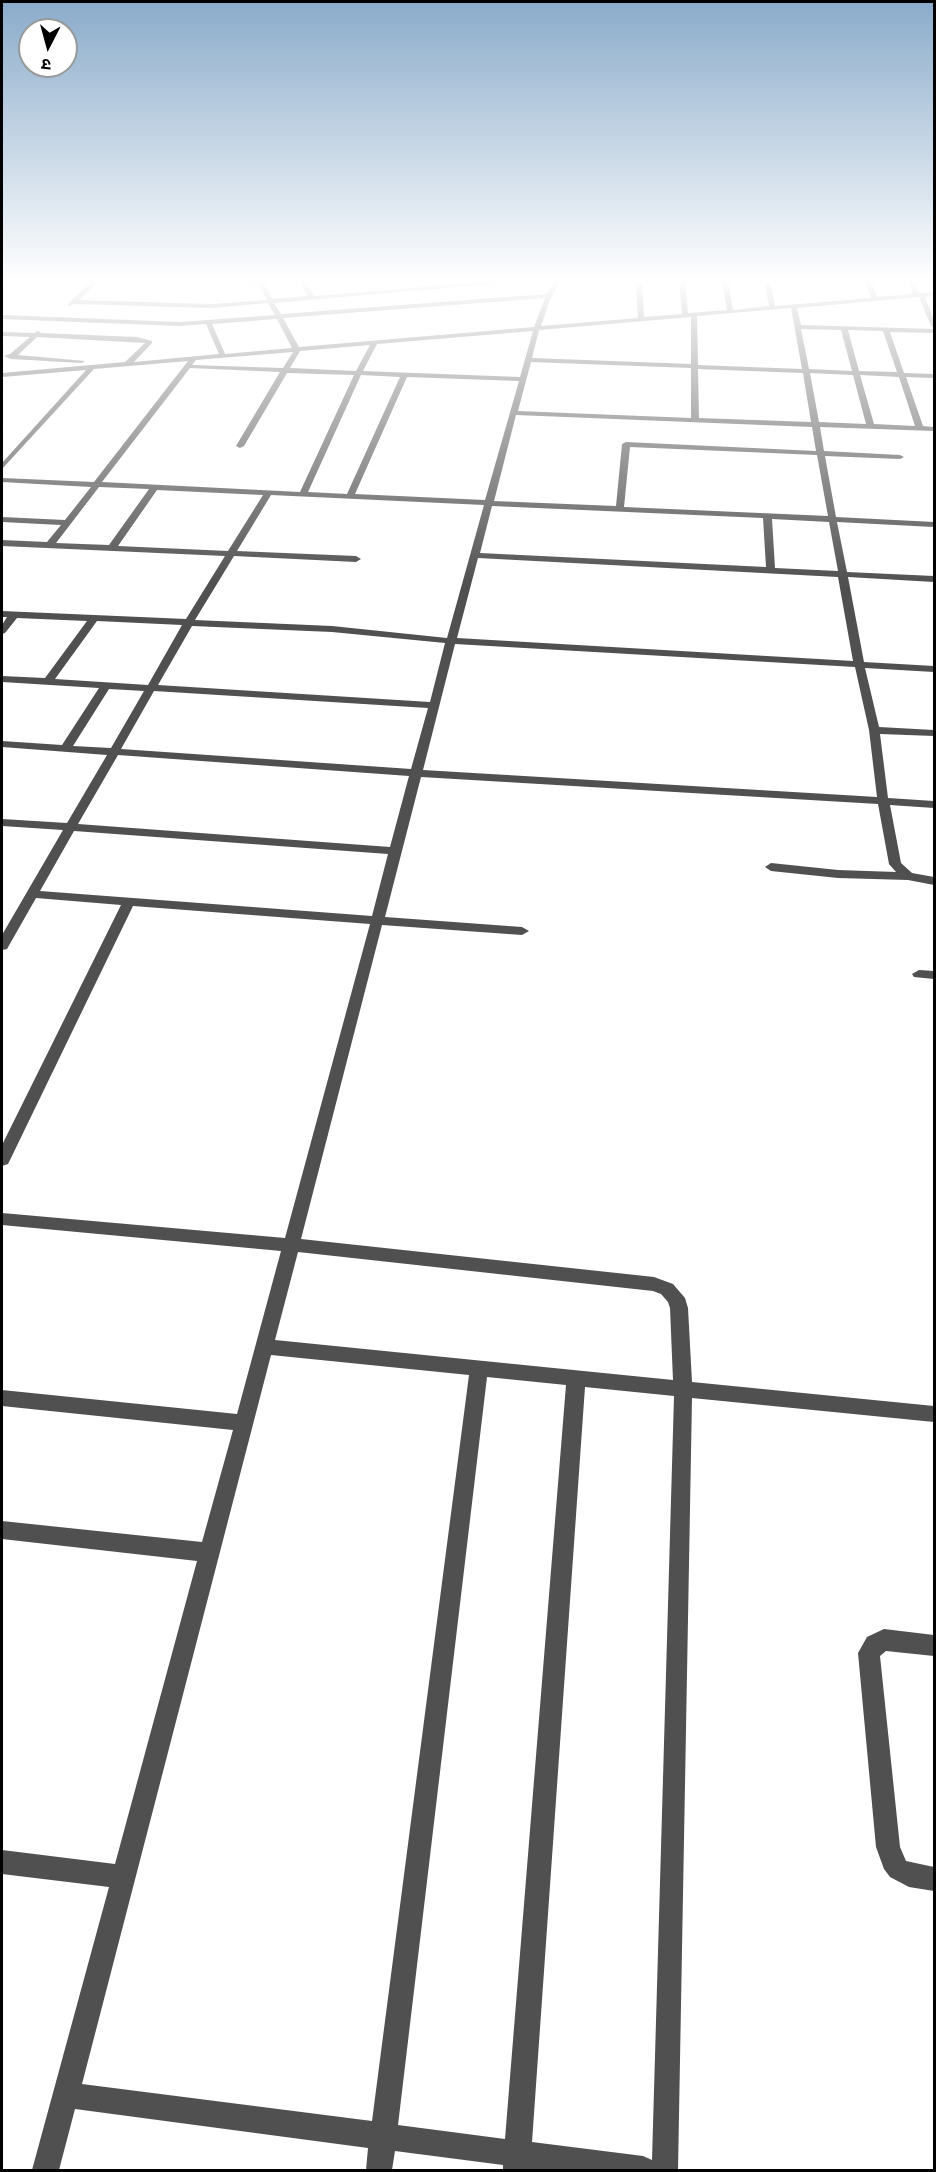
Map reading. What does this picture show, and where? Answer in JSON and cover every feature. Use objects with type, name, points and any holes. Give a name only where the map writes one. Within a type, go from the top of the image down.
[{"type":"street","points":[[2,467],[79,381]]},
{"type":"street","points":[[50,545],[176,381]]},
{"type":"street","points":[[240,446],[279,381]]},
{"type":"street","points":[[303,494],[354,381]]},
{"type":"street","points":[[350,496],[401,381]]},
{"type":"street","points":[[46,2170],[266,1347],[451,641],[522,381]]},
{"type":"street","points":[[694,381],[695,420]]},
{"type":"street","points":[[807,381],[859,664],[874,730],[883,801],[895,864],[908,876]]},
{"type":"street","points":[[858,381],[871,427]]},
{"type":"street","points":[[904,381],[920,429]]},
{"type":"street","points":[[514,413],[628,431],[821,453],[900,456]]},
{"type":"street","points":[[628,431],[695,420],[934,429]]},
{"type":"street","points":[[620,508],[628,431]]},
{"type":"street","points":[[2,480],[934,524]]},
{"type":"street","points":[[111,548],[132,522],[155,487]]},
{"type":"street","points":[[3,942],[113,752],[153,688],[189,622],[233,554],[269,492]]},
{"type":"street","points":[[767,515],[771,570]]},
{"type":"street","points":[[2,519],[67,523]]},
{"type":"street","points":[[2,543],[356,559]]},
{"type":"street","points":[[474,555],[934,579]]},
{"type":"street","points":[[2,614],[332,629],[451,641],[934,669]]},
{"type":"street","points":[[2,631],[14,615]]},
{"type":"street","points":[[48,681],[94,618]]},
{"type":"street","points":[[2,679],[434,705]]},
{"type":"street","points":[[65,749],[106,685]]},
{"type":"street","points":[[874,730],[934,733]]},
{"type":"street","points":[[2,744],[416,773],[934,804]]},
{"type":"street","points":[[2,822],[395,852]]},
{"type":"street","points":[[771,867],[838,874],[908,876],[934,881]]},
{"type":"street","points":[[31,894],[522,931]]},
{"type":"street","points":[[2,1160],[129,902]]},
{"type":"street","points":[[919,974],[934,975]]},
{"type":"street","points":[[2,1220],[292,1245],[654,1284],[667,1289],[676,1298],[679,1308],[683,1389],[665,2170]]},
{"type":"street","points":[[266,1347],[934,1414]]},
{"type":"street","points":[[379,2170],[478,1369]]},
{"type":"street","points":[[516,2162],[576,1378]]},
{"type":"street","points":[[2,1398],[245,1423]]},
{"type":"street","points":[[2,1530],[211,1553]]},
{"type":"street","points":[[934,1645],[884,1640],[875,1645],[869,1653],[888,1847],[892,1861],[898,1869],[909,1875],[934,1879]]},
{"type":"street","points":[[2,1862],[124,1877]]},
{"type":"street","points":[[66,2095],[384,2137],[516,2162],[643,2170]]}]
